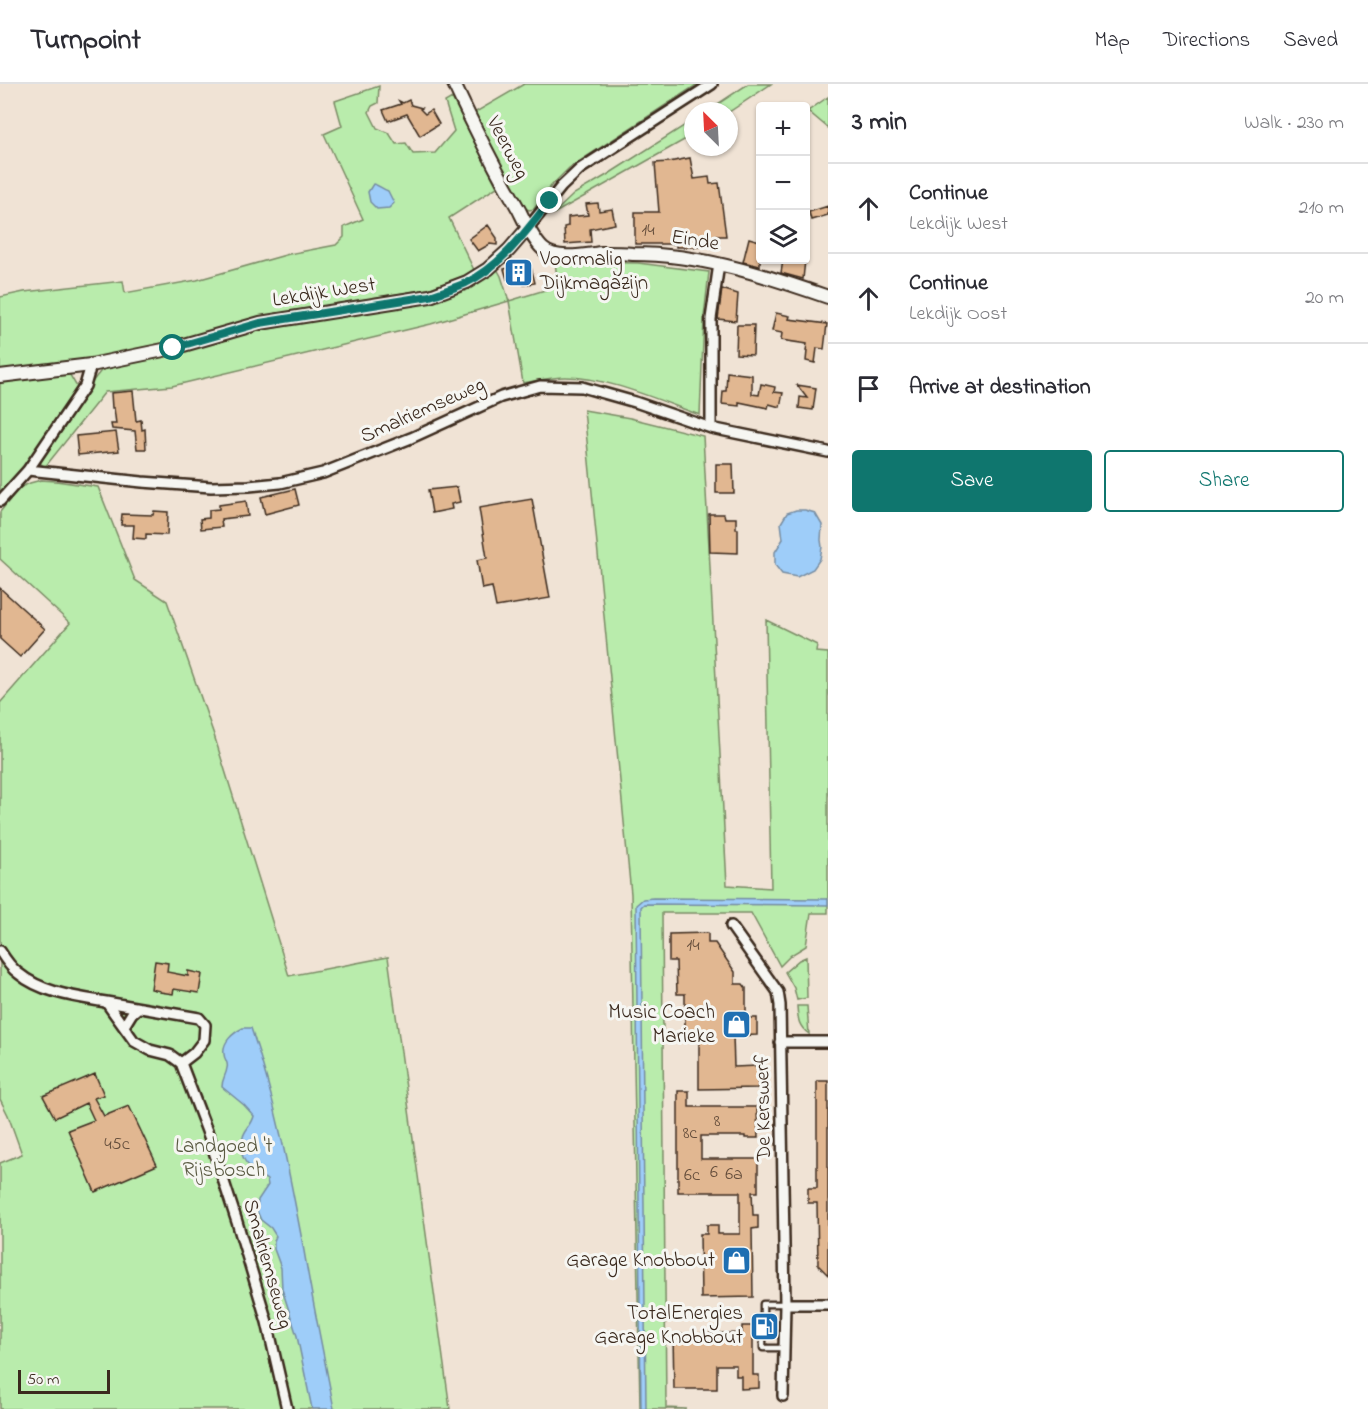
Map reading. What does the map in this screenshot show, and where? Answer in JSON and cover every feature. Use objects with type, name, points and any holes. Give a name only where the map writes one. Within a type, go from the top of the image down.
[{"type":"street","name":"Veerweg","points":[[454,84],[494,167],[528,228]]},
{"type":"street","points":[[528,228],[561,187],[580,169],[712,84]]},
{"type":"street","name":"Einde","points":[[528,228],[542,249],[562,256],[602,253],[644,254],[719,264],[777,279],[828,297]]},
{"type":"street","name":"Lekdijk West","points":[[0,376],[91,365],[173,348],[260,323],[430,296],[467,282],[488,269],[528,228]]},
{"type":"street","points":[[711,428],[711,319],[719,264]]},
{"type":"street","points":[[0,501],[28,470],[85,386],[91,365]]},
{"type":"street","name":"Smalriemseweg","points":[[28,470],[141,483],[211,487],[280,483],[323,472],[411,438],[501,397],[540,386],[582,387],[711,428],[828,452]]},
{"type":"street","name":"De Kerswerf","points":[[731,926],[778,992],[780,1005],[785,1304],[783,1396]]},
{"type":"street","points":[[0,951],[16,972],[39,987],[106,1002],[199,1018],[204,1025],[204,1040],[194,1053],[180,1063],[170,1055],[150,1050],[134,1041],[106,1002]]},
{"type":"street","points":[[124,1026],[138,1008]]},
{"type":"street","points":[[780,1042],[828,1042]]},
{"type":"street","name":"Smalriemseweg","points":[[180,1063],[210,1139],[237,1222],[267,1322],[287,1409]]},
{"type":"street","points":[[785,1304],[828,1304]]},
{"type":"lane","points":[[784,1348],[763,1348],[763,1304],[785,1304]]},
{"type":"green space","points":[[524,84],[698,84],[569,168],[551,186],[534,209],[529,210],[520,202],[474,113]]},
{"type":"green space","points":[[748,84],[771,84],[738,106],[738,102],[721,102]]},
{"type":"green space","points":[[379,86],[378,103],[372,106],[369,112],[377,128],[389,133],[396,144],[406,143],[413,154],[435,153],[454,131],[445,102],[452,98],[497,187],[449,218],[475,272],[428,289],[275,314],[167,343],[71,363],[0,371],[0,297],[24,292],[123,281],[125,293],[197,280],[289,254],[336,245],[344,237],[344,227],[363,219],[324,134],[342,126],[335,101]]},
{"type":"green space","points":[[828,97],[828,128],[810,113],[810,110]]},
{"type":"green space","points":[[684,126],[684,140],[553,214],[574,194]]},
{"type":"green space","points":[[555,262],[638,263],[709,272],[704,317],[700,415],[599,381],[565,377],[523,383],[509,301],[558,286]]},
{"type":"green space","points":[[496,267],[509,301],[431,324],[172,386],[105,392],[45,467],[41,464],[40,460],[63,424],[104,367],[258,331],[451,294],[486,278],[485,275]]},
{"type":"green space","points":[[64,373],[70,375],[77,387],[29,459],[0,495],[0,380]]},
{"type":"green space","points":[[584,410],[630,418],[703,436],[727,885],[771,888],[766,620],[817,645],[816,652],[828,653],[828,913],[811,913],[806,946],[791,955],[780,966],[751,913],[662,913],[666,1408],[686,1409],[640,1409],[631,894]]},
{"type":"green space","name":"Landgoed 't Rijsbosch","points":[[41,480],[98,487],[135,580],[167,601],[214,735],[289,976],[388,957],[450,1409],[0,1409],[0,1163],[22,1154],[0,1099],[0,703],[70,623],[0,559],[0,512],[19,488]]},
{"type":"green space","points":[[806,957],[807,998],[797,1000],[794,988],[785,972]]},
{"type":"green space","points":[[797,1006],[807,1006],[809,1034],[799,1022]]},
{"type":"water","points":[[373,184],[388,191],[394,203],[389,208],[377,209],[370,202],[368,192]]},
{"type":"water","points":[[796,510],[815,513],[822,525],[820,559],[813,569],[797,577],[782,574],[775,565],[775,552],[783,539],[781,523],[787,513]]},
{"type":"water","points":[[643,899],[828,899],[828,905],[644,904],[641,907],[646,1409],[641,1409],[636,905]]},
{"type":"water","points":[[243,1028],[251,1028],[282,1139],[334,1409],[312,1409],[297,1336],[282,1289],[281,1268],[274,1249],[276,1236],[271,1228],[261,1220],[257,1211],[258,1200],[268,1185],[267,1180],[251,1168],[243,1158],[241,1145],[254,1116],[222,1087],[227,1066],[224,1056],[226,1042]]},
{"type":"building","points":[[409,100],[411,105],[422,108],[420,109],[425,114],[431,110],[439,124],[420,136],[407,114],[388,121],[383,110],[401,104],[399,101],[403,103]]},
{"type":"building","points":[[690,158],[694,179],[709,177],[710,184],[719,183],[726,236],[699,236],[699,247],[676,247],[676,244],[635,244],[635,212],[659,212],[655,163]]},
{"type":"building","points":[[598,203],[599,211],[612,209],[615,224],[590,229],[591,242],[565,244],[564,227],[568,226],[568,217],[588,215],[586,204]]},
{"type":"building","points":[[828,206],[828,215],[811,220],[810,212]]},
{"type":"building","points":[[488,225],[497,238],[497,245],[490,244],[478,251],[469,239]]},
{"type":"building","points":[[749,238],[756,240],[756,264],[760,266],[743,262]]},
{"type":"building","name":"Voormalig Dijkmagazijn","points":[[530,263],[535,283],[524,285],[522,278],[519,279],[518,276],[507,279],[504,269]]},
{"type":"building","points":[[782,264],[805,264],[803,279],[781,273]]},
{"type":"building","points":[[722,289],[738,294],[736,321],[718,319]]},
{"type":"building","points":[[776,313],[790,316],[789,319],[827,324],[824,349],[817,348],[815,363],[806,361],[807,344],[781,340],[782,333],[772,331]]},
{"type":"building","points":[[737,325],[754,325],[753,355],[736,354]]},
{"type":"building","points":[[727,372],[752,375],[752,394],[759,395],[761,384],[775,387],[774,392],[783,393],[780,407],[769,404],[768,408],[739,402],[739,406],[722,404],[723,391],[726,391]]},
{"type":"building","points":[[797,385],[816,388],[813,410],[799,408],[800,397],[807,398]]},
{"type":"building","points":[[133,391],[136,421],[141,420],[142,430],[145,429],[146,449],[137,449],[135,431],[112,429],[111,424],[116,424],[111,393]]},
{"type":"building","points":[[116,432],[119,451],[78,455],[76,436]]},
{"type":"building","points":[[716,464],[733,464],[734,493],[716,493]]},
{"type":"building","points":[[457,487],[460,502],[451,504],[452,509],[432,513],[428,490]]},
{"type":"building","points":[[295,489],[299,505],[265,514],[261,497]]},
{"type":"building","points":[[532,499],[550,598],[496,607],[492,587],[482,589],[477,560],[487,558],[479,508]]},
{"type":"building","points":[[246,501],[248,516],[221,519],[222,527],[201,529],[200,519],[209,518],[209,510],[219,509],[219,505]]},
{"type":"building","points":[[154,511],[168,512],[167,535],[146,534],[146,539],[133,538],[134,525],[121,525],[122,514],[153,515]]},
{"type":"building","points":[[709,514],[724,514],[725,518],[736,518],[738,553],[710,552]]},
{"type":"building","points":[[0,588],[45,629],[20,657],[0,639]]},
{"type":"building","points":[[708,933],[708,943],[715,943],[735,972],[735,984],[743,984],[746,988],[746,1018],[757,1018],[757,1035],[733,1036],[734,1067],[758,1066],[758,1088],[699,1089],[699,1036],[685,1037],[685,994],[677,994],[676,961],[669,961],[669,934]]},
{"type":"building","points":[[155,961],[168,963],[167,972],[188,976],[188,971],[202,974],[199,993],[174,989],[173,994],[151,989]]},
{"type":"building","points":[[95,1074],[104,1095],[94,1098],[104,1116],[129,1106],[157,1165],[95,1192],[68,1130],[94,1120],[86,1103],[55,1118],[43,1096]]},
{"type":"building","points":[[817,1081],[828,1081],[828,1275],[818,1265],[817,1203],[808,1203],[808,1188],[817,1188]]},
{"type":"building","points":[[678,1091],[689,1091],[689,1107],[757,1107],[758,1138],[701,1136],[701,1159],[758,1159],[758,1192],[752,1192],[753,1215],[758,1215],[758,1228],[752,1229],[753,1297],[701,1298],[700,1234],[707,1234],[707,1225],[718,1225],[718,1234],[740,1234],[740,1192],[678,1192]]},
{"type":"building","points":[[755,1315],[759,1315],[759,1337],[753,1337],[753,1375],[759,1375],[759,1388],[741,1389],[741,1376],[736,1376],[736,1365],[717,1365],[717,1389],[674,1389],[673,1334],[742,1333],[742,1326],[755,1326]]},
{"type":"place","name":"Voormalig Dijkmagazijn","points":[[519,272]]},
{"type":"place","name":"Music Coach Marieke","points":[[736,1025]]},
{"type":"place","name":"Garage Knobbout","points":[[736,1261]]},
{"type":"place","name":"TotalEnergies Garage Knobbout","points":[[764,1326]]},
{"type":"route","points":[[173,348],[260,323],[430,296],[447,290],[467,282],[488,269],[509,250],[550,201]]}]
